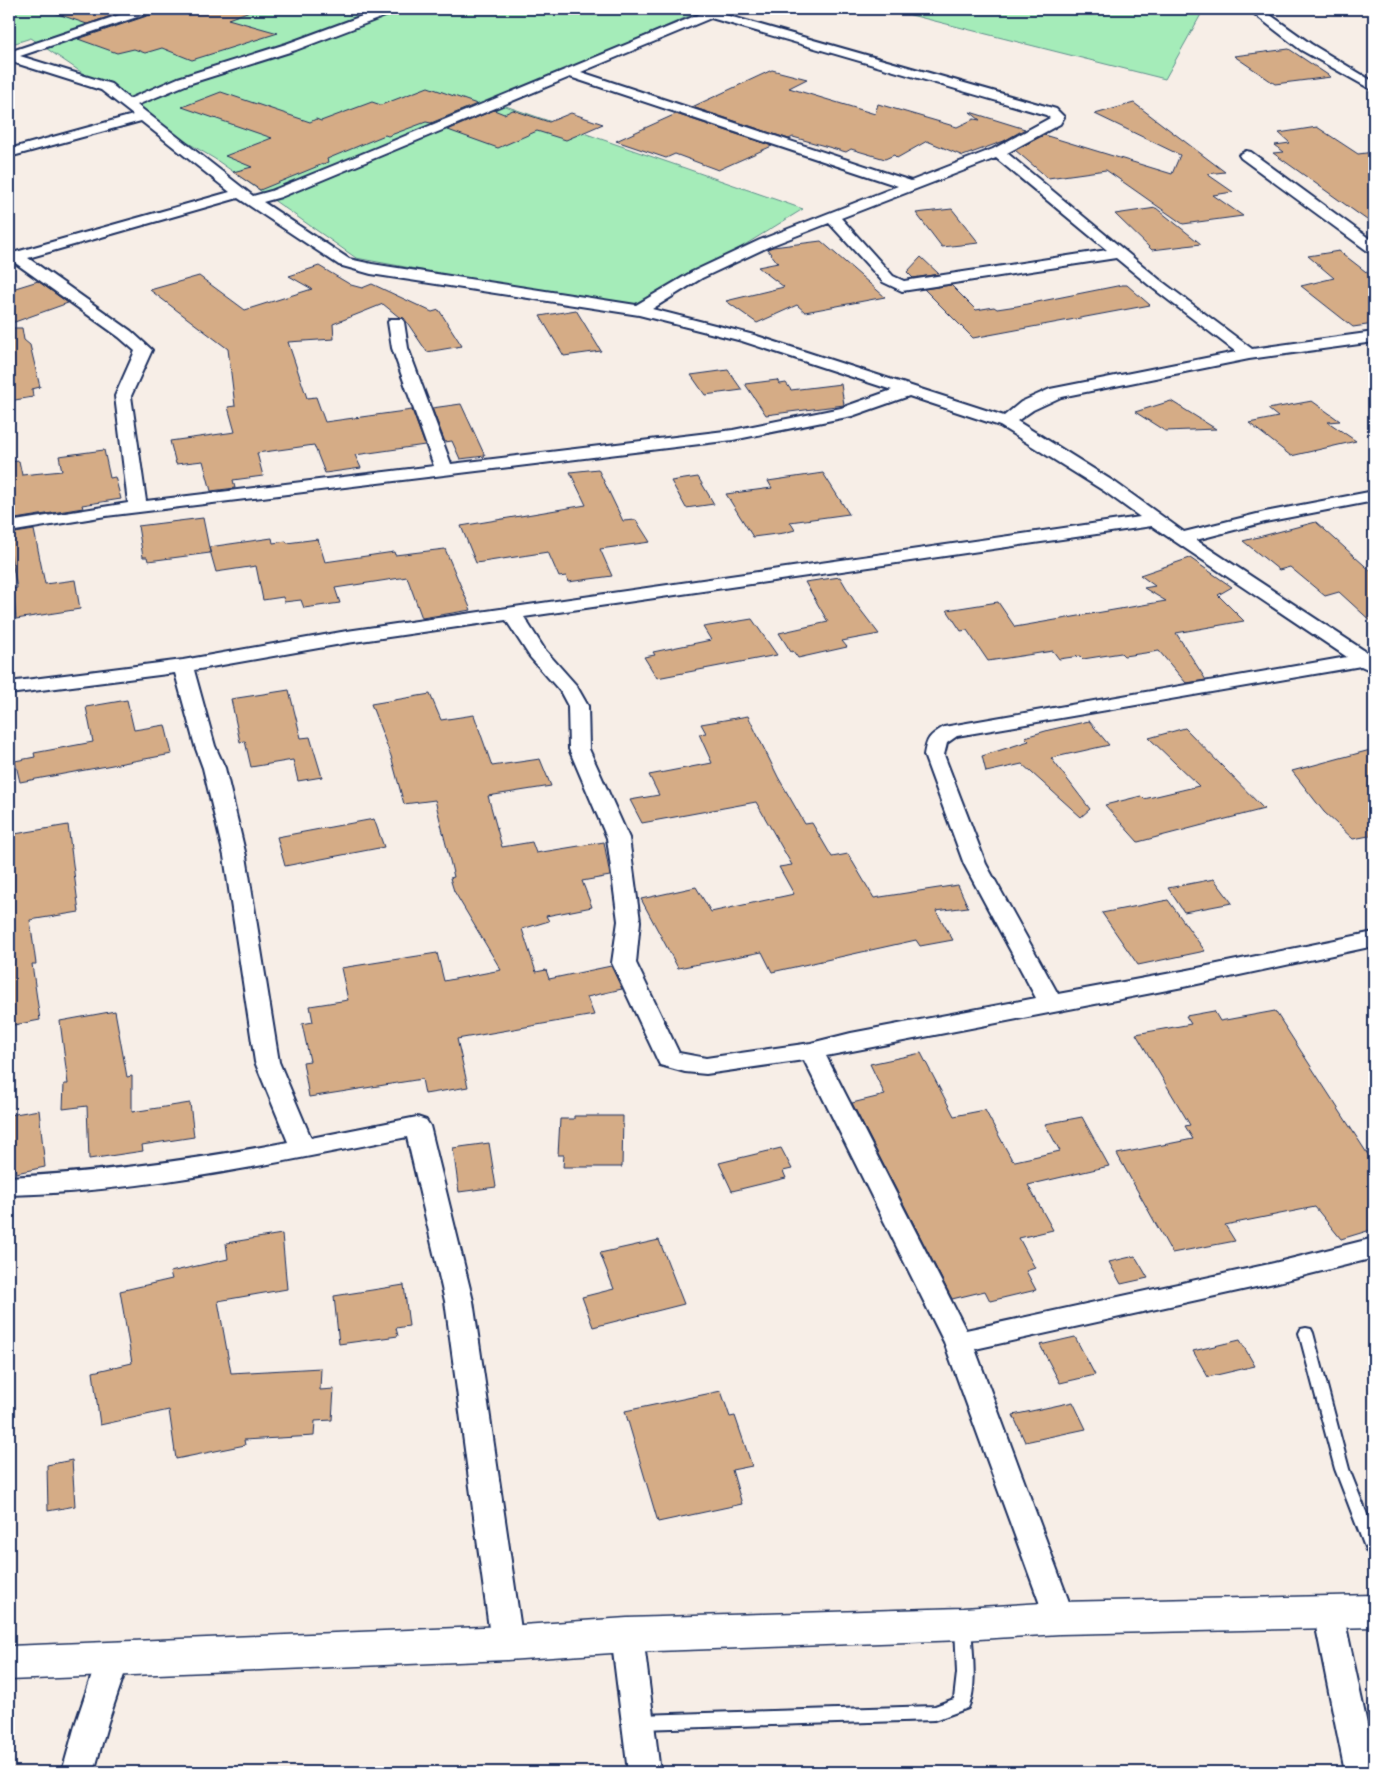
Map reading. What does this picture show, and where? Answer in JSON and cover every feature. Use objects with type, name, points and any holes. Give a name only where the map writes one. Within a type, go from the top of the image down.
[{"type":"main road","points":[[9,1663],[507,1643],[627,1635],[962,1624],[1060,1618],[1374,1611]]},
{"type":"street","points":[[9,56],[148,9]]},
{"type":"street","points":[[128,104],[183,81],[291,47],[392,9]]},
{"type":"street","points":[[1254,9],[1306,47],[1374,88]]},
{"type":"street","points":[[12,258],[246,197],[276,194],[716,11],[1051,112],[1057,117],[1055,122],[998,152],[765,243],[697,275],[639,310]]},
{"type":"street","points":[[9,56],[106,87],[246,197],[344,262],[352,265],[639,310],[748,338],[1006,422],[1029,434],[1110,487],[1181,538],[1369,663]]},
{"type":"street","points":[[570,73],[912,186]]},
{"type":"street","points":[[9,153],[143,116]]},
{"type":"street","points":[[998,152],[1155,282],[1249,354]]},
{"type":"street","points":[[1246,155],[1374,249]]},
{"type":"street","points":[[832,217],[888,279],[902,286],[1120,253]]},
{"type":"street","points":[[12,258],[125,334],[144,350],[123,396],[122,404],[138,507]]},
{"type":"street","points":[[396,322],[400,348],[444,470]]},
{"type":"street","points":[[1006,422],[1027,406],[1056,393],[1249,354],[1374,337]]},
{"type":"street","points":[[9,527],[138,507],[733,435],[846,412],[909,390]]},
{"type":"street","points":[[1181,538],[1265,517],[1374,496]]},
{"type":"street","points":[[9,688],[183,666],[347,637],[513,615],[1156,520]]},
{"type":"street","points":[[513,615],[537,652],[569,689],[578,706],[578,749],[618,838],[629,921],[624,963],[669,1058],[685,1064],[706,1066],[811,1051],[851,1041],[1188,978],[1374,939]]},
{"type":"street","points":[[1051,1004],[975,864],[934,755],[937,740],[952,731],[1369,663]]},
{"type":"street","points":[[183,666],[205,746],[214,768],[235,856],[267,1062],[304,1148]]},
{"type":"street","points":[[811,1051],[958,1342],[1060,1618]]},
{"type":"street","points":[[9,1186],[64,1185],[233,1161],[417,1126],[459,1301],[507,1643]]},
{"type":"street","points":[[958,1342],[1274,1273],[1374,1248]]},
{"type":"street","points":[[1328,1612],[1361,1772]]},
{"type":"street","points":[[627,1635],[644,1772]]},
{"type":"street","points":[[78,1772],[92,1722],[113,1660]]},
{"type":"lane","points":[[1306,1332],[1342,1469],[1374,1550]]},
{"type":"lane","points":[[639,1722],[934,1713],[962,1703],[965,1673],[962,1624]]},
{"type":"green space","points":[[9,9],[705,9],[494,102],[803,209],[639,310],[356,258],[215,159],[143,116],[31,38],[9,45]]},
{"type":"green space","points":[[887,9],[1204,9],[1165,79]]},
{"type":"building","points":[[55,9],[132,9],[87,24],[55,13]]},
{"type":"building","points":[[156,9],[250,9],[250,11],[228,19],[278,33],[192,60],[162,48],[145,53],[134,49],[117,53],[78,39],[153,14]]},
{"type":"building","points":[[1289,49],[1331,77],[1275,84],[1234,56]]},
{"type":"building","points":[[772,70],[807,79],[789,88],[875,114],[878,104],[957,127],[974,119],[980,120],[970,112],[1025,129],[1004,141],[963,156],[927,141],[897,158],[894,155],[885,159],[851,149],[846,152],[793,137],[789,139],[692,107]]},
{"type":"building","points":[[428,87],[477,104],[431,123],[426,122],[388,136],[385,135],[327,159],[328,162],[260,190],[233,172],[252,167],[225,156],[272,138],[182,107],[221,92],[310,122],[316,119],[321,121],[372,102],[381,105]]},
{"type":"building","points":[[1134,103],[1225,172],[1207,174],[1233,192],[1213,195],[1243,216],[1183,224],[1106,170],[1048,178],[1015,150],[1044,135],[1172,174],[1180,155],[1095,114]]},
{"type":"building","points":[[494,110],[504,114],[513,110],[549,122],[571,113],[603,124],[566,140],[537,131],[498,148],[448,130]]},
{"type":"building","points":[[676,114],[772,146],[718,170],[675,154],[666,158],[616,141]]},
{"type":"building","points":[[1317,127],[1358,154],[1374,152],[1374,225],[1273,153],[1284,152],[1275,145],[1290,143],[1279,133]]},
{"type":"building","points":[[1156,208],[1201,244],[1152,250],[1115,214]]},
{"type":"building","points":[[952,209],[979,243],[942,247],[916,213]]},
{"type":"building","points":[[821,241],[885,297],[805,312],[797,305],[757,323],[726,301],[784,287],[758,267],[778,263],[767,249]]},
{"type":"building","points":[[1339,251],[1374,278],[1374,324],[1353,327],[1301,286],[1334,278],[1308,256]]},
{"type":"building","points":[[921,257],[939,274],[913,278],[907,272]]},
{"type":"building","points":[[319,266],[351,285],[362,288],[372,284],[432,312],[439,310],[462,346],[427,352],[404,318],[399,317],[383,304],[333,324],[334,339],[288,342],[307,398],[316,397],[325,422],[412,410],[425,445],[355,455],[361,468],[325,473],[314,445],[257,453],[263,476],[233,480],[235,488],[211,491],[203,461],[176,464],[170,441],[235,432],[228,407],[235,406],[228,349],[150,290],[199,276],[245,310],[312,289],[289,276]]},
{"type":"building","points":[[38,281],[68,303],[9,324],[9,290]]},
{"type":"building","points":[[951,285],[976,310],[1017,306],[1122,285],[1127,285],[1150,305],[973,338],[924,289]]},
{"type":"building","points":[[576,310],[601,351],[564,356],[540,316]]},
{"type":"building","points":[[9,328],[22,328],[24,340],[30,345],[40,387],[32,389],[33,397],[9,401]]},
{"type":"building","points":[[728,370],[742,390],[705,395],[691,375]]},
{"type":"building","points":[[777,380],[780,384],[786,383],[791,390],[841,384],[844,405],[766,415],[745,384]]},
{"type":"building","points":[[1171,401],[1216,429],[1165,431],[1135,412]]},
{"type":"building","points":[[1312,401],[1340,421],[1328,422],[1356,441],[1291,456],[1249,423],[1278,417],[1268,409]]},
{"type":"building","points":[[461,404],[485,456],[460,459],[452,441],[445,442],[432,408]]},
{"type":"building","points":[[104,450],[110,478],[115,477],[121,499],[82,505],[83,508],[9,520],[9,462],[19,461],[22,475],[62,471],[59,456]]},
{"type":"building","points":[[598,469],[623,521],[636,520],[650,542],[600,549],[612,576],[568,582],[566,576],[559,577],[548,552],[476,563],[461,526],[586,505],[570,472]]},
{"type":"building","points":[[823,473],[849,514],[790,522],[795,530],[784,533],[753,537],[726,494],[772,488],[768,481]]},
{"type":"building","points":[[698,477],[714,504],[686,508],[671,481]]},
{"type":"building","points":[[203,518],[210,553],[148,561],[147,557],[143,557],[138,526]]},
{"type":"building","points":[[1316,522],[1374,574],[1374,624],[1339,592],[1325,596],[1290,567],[1279,570],[1243,541]]},
{"type":"building","points":[[34,530],[45,584],[75,580],[80,609],[16,619],[13,589],[17,588],[9,545],[9,534]]},
{"type":"building","points":[[272,538],[273,543],[318,539],[325,562],[394,552],[395,555],[445,549],[471,610],[422,618],[407,577],[335,588],[340,603],[304,608],[301,600],[284,602],[283,597],[263,600],[256,566],[216,572],[209,547]]},
{"type":"building","points":[[1190,558],[1232,587],[1218,595],[1244,621],[1176,633],[1206,680],[1186,683],[1159,651],[1124,656],[1121,653],[1083,659],[1080,656],[1059,659],[1053,651],[988,661],[967,630],[961,631],[947,610],[998,602],[1015,627],[1166,601],[1144,588],[1155,586],[1140,575]]},
{"type":"building","points":[[840,577],[856,604],[879,634],[842,641],[847,647],[798,658],[793,651],[791,652],[779,633],[828,622],[805,582]]},
{"type":"building","points":[[752,619],[777,655],[657,678],[644,657],[655,655],[653,652],[711,640],[703,627]]},
{"type":"building","points":[[289,690],[301,738],[310,737],[322,777],[298,781],[293,760],[251,767],[245,741],[240,742],[231,699]]},
{"type":"building","points":[[430,694],[441,720],[474,715],[492,766],[540,759],[551,786],[488,796],[502,847],[532,842],[536,853],[604,842],[610,876],[582,881],[592,907],[546,916],[549,921],[522,929],[536,972],[546,970],[549,979],[611,966],[622,989],[587,997],[594,1015],[457,1039],[468,1087],[425,1094],[422,1079],[309,1097],[303,1062],[310,1061],[302,1024],[313,1022],[310,1006],[348,1000],[341,968],[437,953],[444,981],[501,970],[454,891],[450,878],[454,877],[435,800],[404,804],[391,756],[371,704]]},
{"type":"building","points":[[127,700],[134,730],[165,725],[172,754],[20,782],[15,761],[35,757],[34,753],[93,742],[86,707]]},
{"type":"building","points":[[748,716],[778,777],[805,824],[812,823],[832,857],[848,854],[874,898],[958,885],[968,907],[936,911],[953,940],[920,946],[916,940],[772,972],[762,952],[678,968],[641,899],[696,887],[711,912],[794,894],[779,867],[792,865],[756,802],[642,823],[630,800],[659,795],[649,775],[712,763],[699,734],[706,733],[701,724]]},
{"type":"building","points":[[1089,721],[1109,745],[1051,758],[1090,809],[1081,817],[1022,764],[986,772],[982,756],[1029,741],[1025,737]]},
{"type":"building","points":[[1185,728],[1264,809],[1138,842],[1105,805],[1141,796],[1144,799],[1199,786],[1149,738]]},
{"type":"building","points":[[1374,749],[1374,835],[1353,839],[1324,812],[1292,771]]},
{"type":"building","points":[[374,819],[384,847],[285,866],[277,837]]},
{"type":"building","points":[[68,825],[79,912],[30,920],[36,964],[32,964],[40,1020],[9,1026],[9,835]]},
{"type":"building","points":[[1214,879],[1232,903],[1184,912],[1168,888]]},
{"type":"building","points":[[1168,900],[1205,951],[1138,965],[1102,913]]},
{"type":"building","points":[[115,1011],[127,1077],[132,1076],[132,1112],[190,1103],[194,1137],[142,1145],[143,1151],[89,1159],[87,1106],[63,1109],[64,1084],[68,1084],[60,1021]]},
{"type":"building","points":[[1214,1011],[1220,1021],[1275,1011],[1374,1164],[1374,1229],[1341,1239],[1315,1207],[1225,1225],[1235,1241],[1172,1253],[1117,1154],[1193,1139],[1185,1126],[1190,1125],[1136,1034],[1191,1024],[1186,1016]]},
{"type":"building","points":[[921,1053],[954,1116],[985,1110],[1012,1160],[1015,1161],[1060,1151],[1045,1124],[1082,1117],[1109,1166],[1028,1185],[1053,1230],[1019,1238],[1035,1268],[1026,1271],[1036,1290],[990,1301],[985,1291],[952,1299],[852,1103],[885,1095],[870,1064]]},
{"type":"building","points":[[39,1110],[45,1167],[16,1173],[15,1167],[9,1168],[9,1115]]},
{"type":"building","points":[[574,1116],[623,1116],[622,1167],[563,1167],[564,1155],[558,1155],[560,1119],[574,1119]]},
{"type":"building","points":[[489,1143],[496,1187],[459,1192],[453,1148]]},
{"type":"building","points":[[781,1148],[792,1169],[783,1171],[786,1178],[732,1191],[719,1163]]},
{"type":"building","points":[[282,1234],[287,1289],[218,1301],[231,1373],[321,1368],[320,1390],[334,1389],[332,1420],[315,1421],[314,1436],[244,1440],[245,1445],[176,1459],[169,1410],[100,1425],[93,1372],[132,1363],[120,1291],[172,1279],[170,1272],[228,1259],[226,1243]]},
{"type":"building","points":[[659,1240],[684,1304],[593,1327],[582,1297],[614,1289],[600,1253]]},
{"type":"building","points":[[1135,1256],[1148,1278],[1121,1284],[1109,1262]]},
{"type":"building","points":[[404,1285],[409,1326],[396,1328],[398,1336],[339,1344],[334,1296]]},
{"type":"building","points":[[1075,1337],[1095,1375],[1060,1383],[1040,1345]]},
{"type":"building","points":[[1240,1340],[1255,1366],[1208,1377],[1193,1351]]},
{"type":"building","points":[[721,1391],[730,1417],[735,1416],[752,1466],[732,1470],[742,1504],[658,1522],[625,1411]]},
{"type":"building","points":[[1073,1402],[1086,1429],[1025,1442],[1013,1415]]},
{"type":"building","points":[[72,1460],[75,1506],[48,1511],[47,1465]]}]
